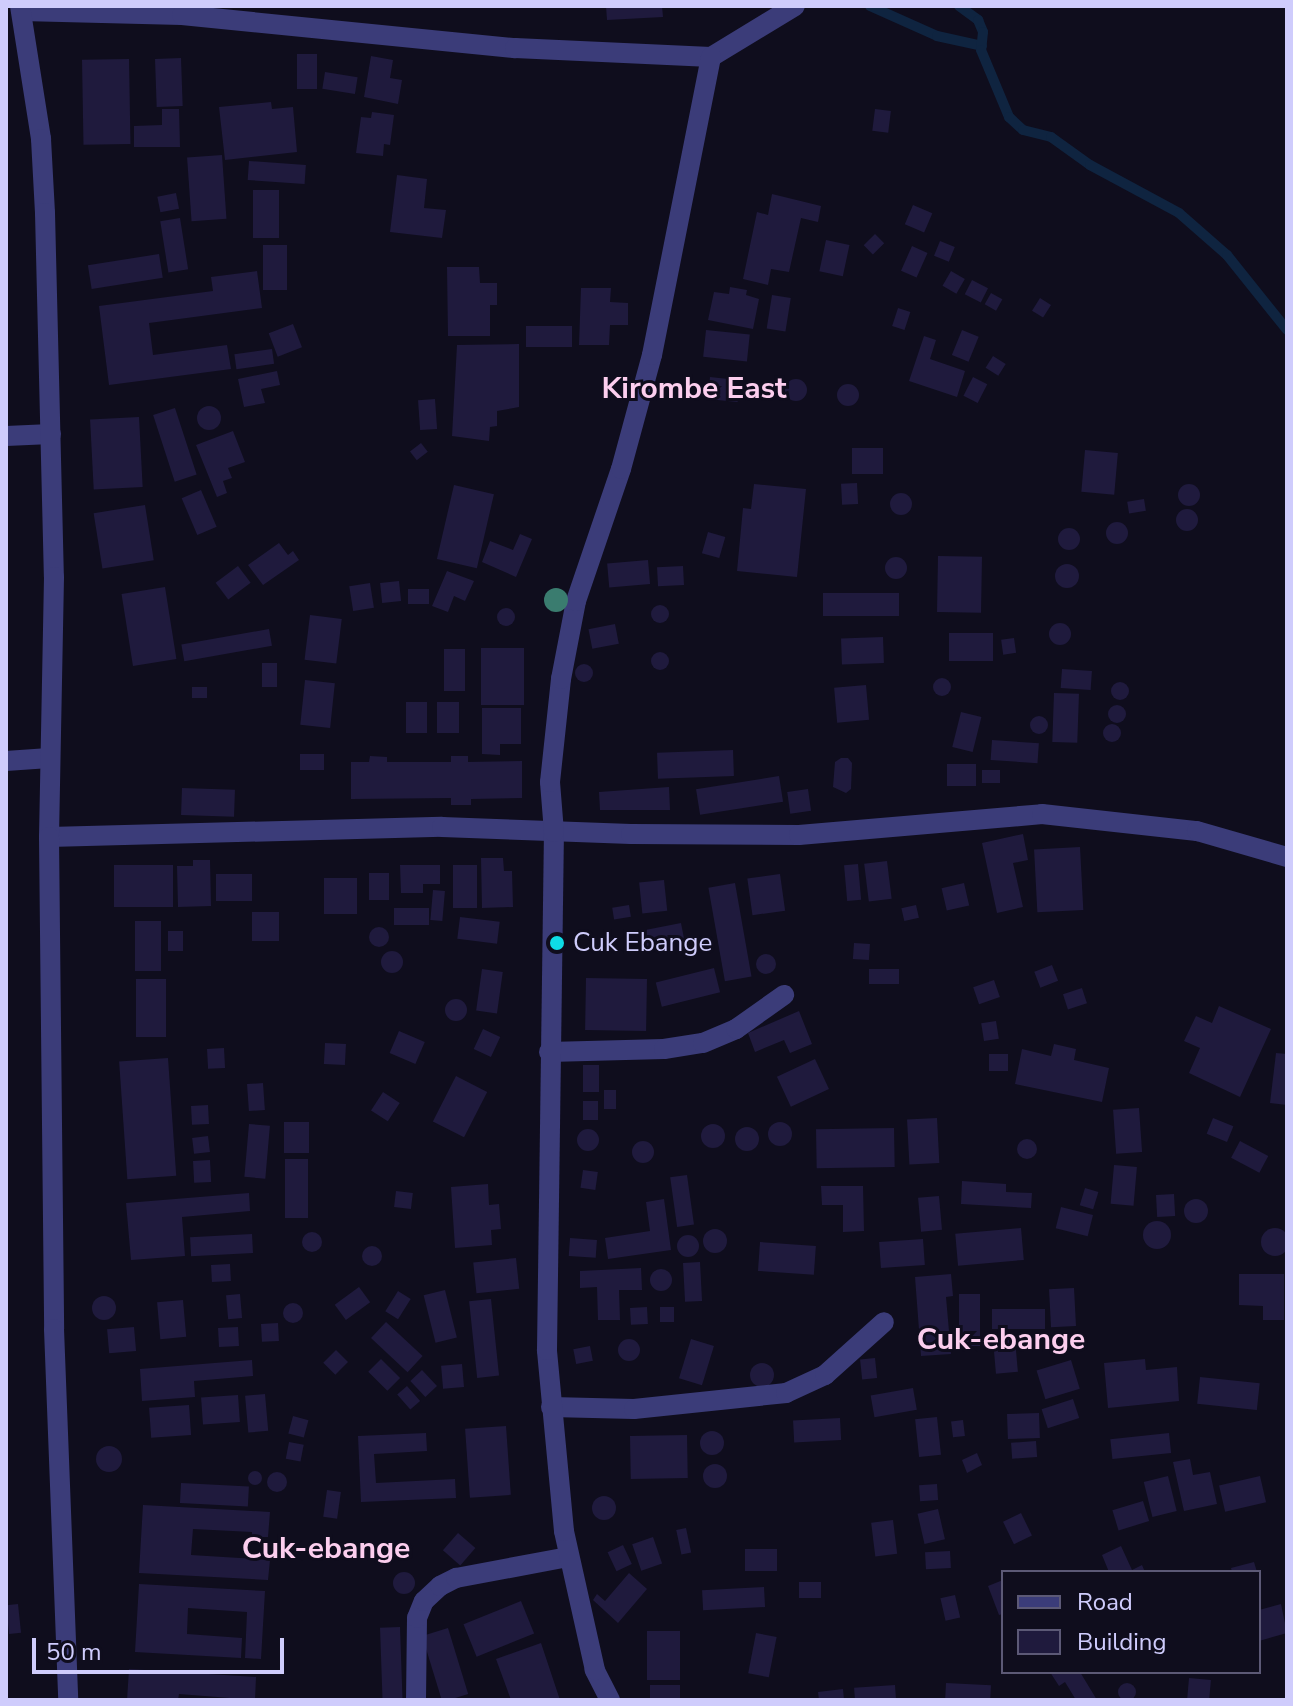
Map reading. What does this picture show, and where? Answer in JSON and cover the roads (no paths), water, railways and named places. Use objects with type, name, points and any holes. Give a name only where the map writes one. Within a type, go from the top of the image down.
[{"type":"street","points":[[68,1700],[54,1329],[54,1081],[49,837],[54,577],[51,434],[41,139],[21,9],[182,15],[515,48],[711,57],[795,6]]},
{"type":"street","points":[[610,1700],[595,1670],[568,1557],[547,1350],[554,832],[550,782],[561,679],[576,601],[621,469],[652,355],[711,57]]},
{"type":"street","points":[[6,436],[51,434]]},
{"type":"street","points":[[6,761],[49,758]]},
{"type":"street","points":[[49,837],[442,827],[554,832],[799,835],[1042,814],[1197,831],[1287,857]]},
{"type":"street","points":[[549,1052],[664,1049],[703,1043],[736,1029],[784,995]]},
{"type":"street","points":[[551,1407],[634,1409],[786,1393],[825,1375],[884,1322]]},
{"type":"street","points":[[416,1700],[417,1618],[424,1601],[456,1578],[568,1557]]},
{"type":"waterway","points":[[870,6],[937,36],[982,46]]},
{"type":"waterway","points":[[959,6],[978,20],[983,32],[981,50],[1009,117],[1023,130],[1051,137],[1090,165],[1179,213],[1227,255],[1287,330]]},
{"type":"place","name":"Cuk Ebange","points":[[557,943]]},
{"type":"district","name":"Kirombe East","points":[[694,389]]},
{"type":"district","name":"Cuk-ebange","points":[[1001,1340]]},
{"type":"district","name":"Cuk-ebange","points":[[326,1549]]}]
